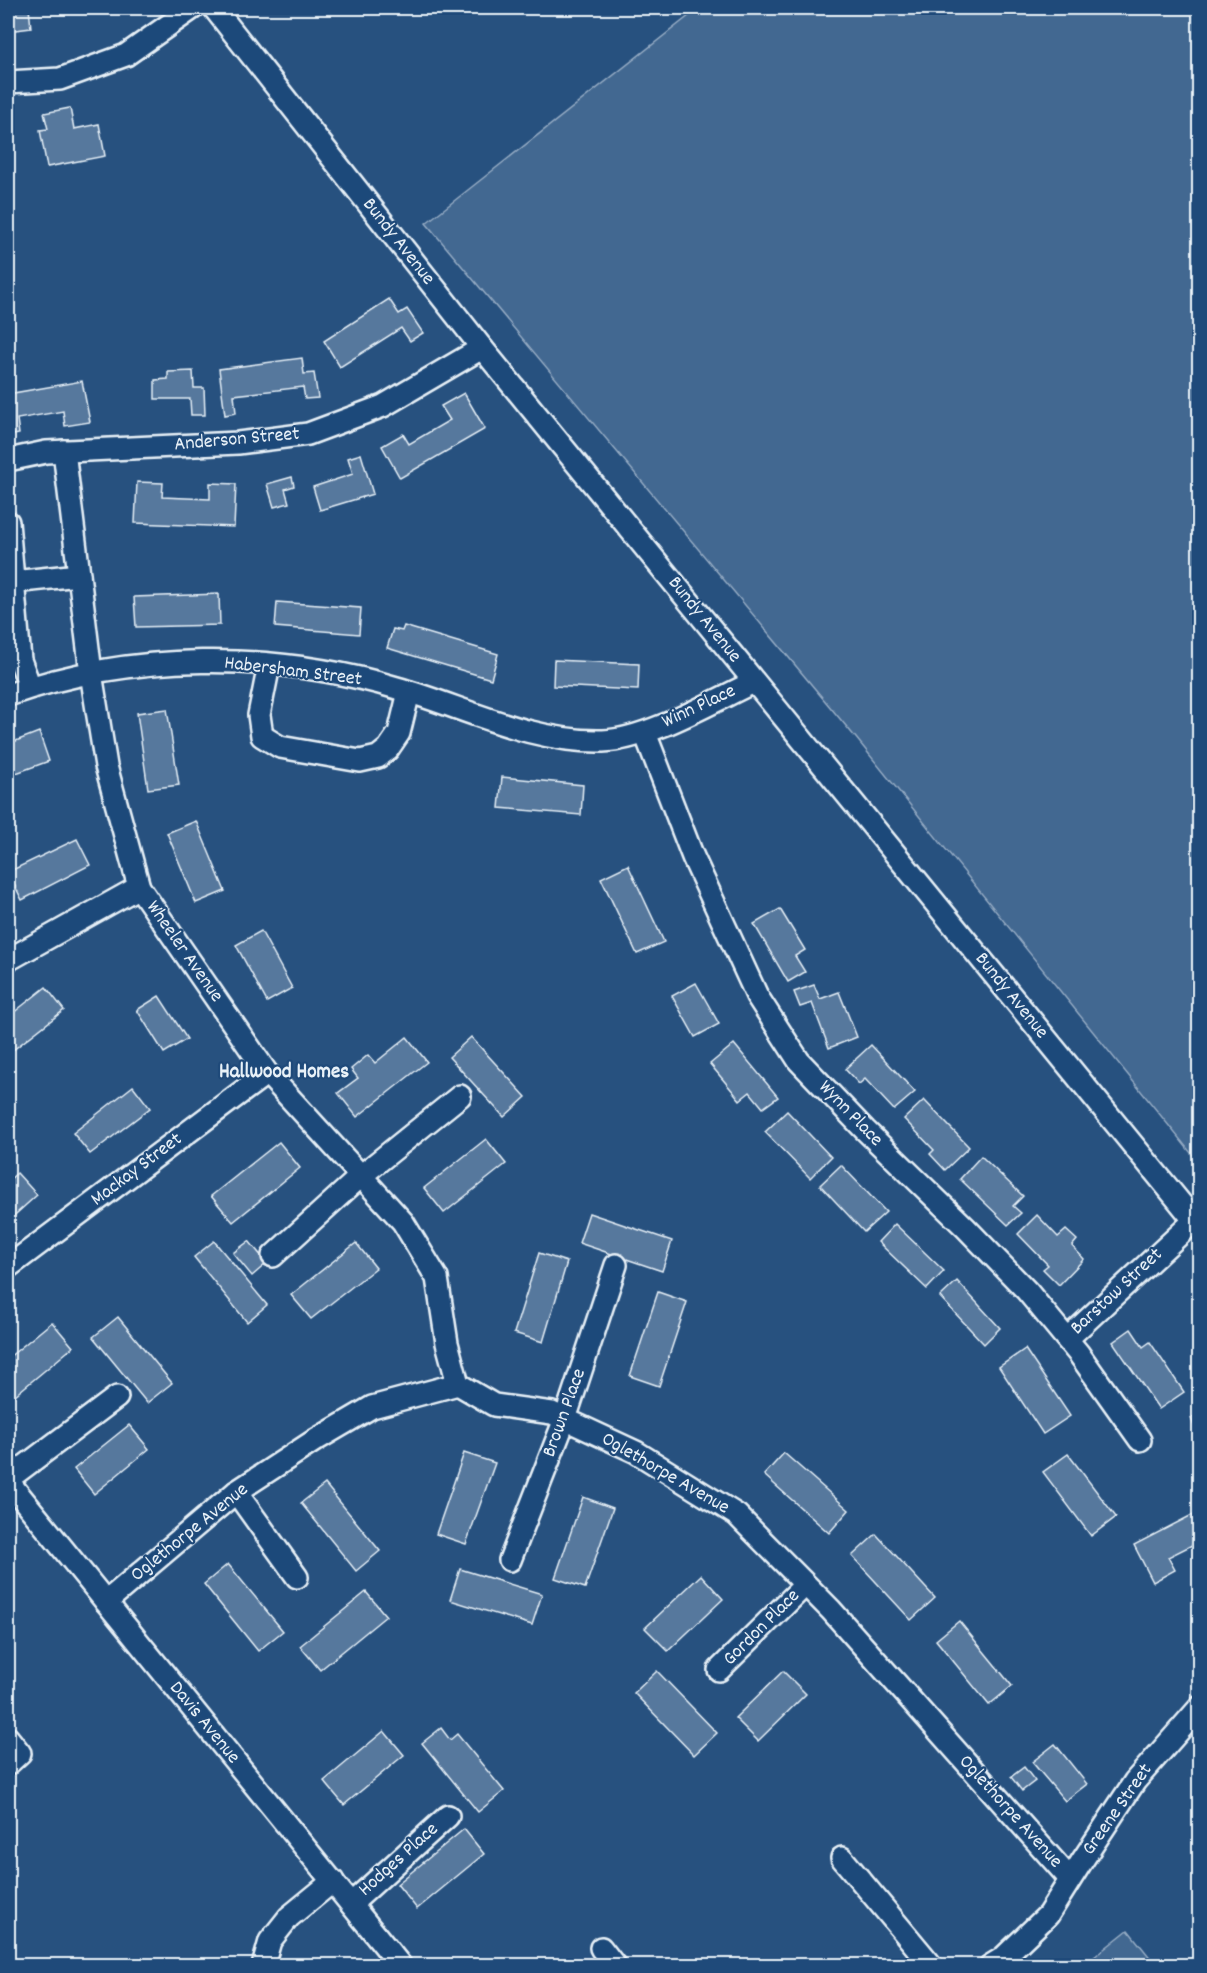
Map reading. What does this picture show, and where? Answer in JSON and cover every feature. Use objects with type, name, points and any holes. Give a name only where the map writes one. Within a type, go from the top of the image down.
[{"type":"street","points":[[8,82],[60,79],[126,55],[194,8]]},
{"type":"street","name":"Bundy Avenue","points":[[214,8],[482,348],[1197,1224]]},
{"type":"street","name":"Anderson Street","points":[[8,460],[46,452],[238,443],[308,434],[383,406],[482,348]]},
{"type":"street","name":"Wheeler Avenue","points":[[64,451],[91,673],[106,766],[139,887],[267,1073],[403,1222],[437,1278],[447,1343],[458,1384]]},
{"type":"street","points":[[8,522],[20,660],[30,687]]},
{"type":"street","points":[[13,582],[79,575]]},
{"type":"street","name":"Habersham Street","points":[[8,695],[47,681],[134,665],[240,661],[336,673],[409,692],[492,721],[558,738],[604,741],[645,733]]},
{"type":"street","points":[[269,665],[259,715],[262,736],[280,747],[360,761],[378,757],[388,749],[399,733],[409,692]]},
{"type":"street","name":"Winn Place","points":[[645,733],[754,682]]},
{"type":"street","name":"Wynn Place","points":[[645,733],[693,857],[757,996],[799,1061],[1027,1291],[1067,1339],[1140,1440]]},
{"type":"street","points":[[8,960],[139,887]]},
{"type":"street","name":"Mackay Street","points":[[8,1267],[267,1073]]},
{"type":"street","points":[[273,1256],[362,1175],[460,1096]]},
{"type":"street","name":"Barstow Street","points":[[1067,1339],[1197,1224]]},
{"type":"street","name":"Brown Place","points":[[510,1560],[565,1419],[616,1265]]},
{"type":"street","name":"Oglethorpe Avenue","points":[[106,1602],[236,1492],[314,1442],[372,1407],[458,1384],[494,1405],[552,1413],[636,1452],[738,1515],[831,1610],[1070,1880]]},
{"type":"street","points":[[8,1480],[117,1397]]},
{"type":"street","name":"Davis Avenue","points":[[8,1480],[401,1965]]},
{"type":"street","points":[[236,1492],[297,1577]]},
{"type":"street","name":"Gordon Place","points":[[719,1670],[805,1585]]},
{"type":"street","name":"Greene Street","points":[[990,1965],[1003,1958],[1048,1915],[1135,1780],[1200,1707]]},
{"type":"street","points":[[8,1738],[20,1753],[8,1764]]},
{"type":"street","name":"Hodges Place","points":[[351,1904],[448,1816]]},
{"type":"street","points":[[842,1858],[932,1965]]},
{"type":"street","points":[[263,1965],[270,1941],[289,1917],[333,1881]]},
{"type":"street","points":[[601,1948],[615,1965]]},
{"type":"shaded area","points":[[699,8],[1199,8],[1199,1163],[856,738],[426,223]]},
{"type":"shaded area","points":[[1128,1930],[1156,1965],[1084,1965]]},
{"type":"building","points":[[8,8],[29,8],[31,28],[8,31]]},
{"type":"building","points":[[70,108],[74,129],[99,124],[105,156],[47,167],[40,130],[48,129],[44,113]]},
{"type":"building","points":[[389,299],[399,314],[407,309],[423,333],[410,341],[401,328],[340,367],[324,341]]},
{"type":"building","points":[[302,358],[304,374],[314,373],[318,398],[305,399],[303,387],[234,395],[236,413],[225,415],[219,369]]},
{"type":"building","points":[[193,371],[194,388],[204,388],[205,415],[191,415],[190,399],[155,399],[155,380],[168,379],[168,372]]},
{"type":"building","points":[[82,381],[90,422],[65,426],[63,411],[17,419],[19,434],[8,436],[8,394]]},
{"type":"building","points":[[464,393],[485,429],[400,478],[382,446],[403,434],[409,444],[450,420],[441,406]]},
{"type":"building","points":[[361,454],[373,494],[320,510],[313,487],[353,474],[348,458]]},
{"type":"building","points":[[292,477],[294,486],[285,489],[289,503],[274,507],[267,484]]},
{"type":"building","points":[[137,482],[163,483],[162,497],[210,499],[210,483],[236,484],[234,527],[135,523]]},
{"type":"building","points":[[219,594],[220,625],[136,627],[134,597]]},
{"type":"building","points":[[277,602],[361,608],[359,634],[275,627]]},
{"type":"building","points":[[404,626],[498,654],[491,679],[387,648],[393,629],[402,631]]},
{"type":"building","points":[[554,660],[639,664],[638,690],[553,686]]},
{"type":"building","points":[[167,709],[179,785],[148,789],[137,713]]},
{"type":"building","points":[[39,732],[49,761],[8,776],[8,744]]},
{"type":"building","points":[[502,777],[583,785],[581,815],[499,808]]},
{"type":"building","points":[[196,821],[225,891],[196,903],[167,833]]},
{"type":"building","points":[[77,839],[90,865],[22,900],[8,872]]},
{"type":"building","points":[[628,865],[664,942],[637,954],[601,878]]},
{"type":"building","points":[[780,909],[805,950],[795,956],[805,972],[788,982],[754,924]]},
{"type":"building","points":[[261,931],[292,988],[267,1002],[236,945]]},
{"type":"building","points":[[696,983],[719,1024],[695,1037],[672,996]]},
{"type":"building","points":[[814,985],[820,999],[839,992],[857,1037],[829,1048],[812,1003],[800,1007],[794,992]]},
{"type":"building","points":[[46,987],[64,1010],[8,1054],[8,1017]]},
{"type":"building","points":[[159,996],[187,1039],[164,1053],[137,1010]]},
{"type":"building","points":[[407,1037],[427,1062],[357,1117],[338,1093],[358,1078],[351,1069],[368,1055],[375,1063]]},
{"type":"building","points":[[471,1037],[526,1097],[504,1117],[449,1057]]},
{"type":"building","points":[[734,1044],[778,1097],[763,1108],[750,1092],[740,1100],[710,1064]]},
{"type":"building","points":[[871,1045],[915,1092],[894,1110],[865,1079],[859,1084],[845,1069]]},
{"type":"building","points":[[133,1086],[150,1108],[90,1154],[73,1133]]},
{"type":"building","points":[[924,1100],[969,1147],[945,1170],[930,1154],[934,1150],[904,1119]]},
{"type":"building","points":[[787,1111],[831,1157],[810,1178],[765,1132]]},
{"type":"building","points":[[486,1139],[506,1164],[444,1213],[424,1188]]},
{"type":"building","points":[[279,1142],[300,1168],[233,1222],[211,1196]]},
{"type":"building","points":[[981,1156],[1023,1196],[1013,1206],[1021,1213],[1008,1225],[960,1179]]},
{"type":"building","points":[[841,1165],[886,1212],[864,1232],[820,1185]]},
{"type":"building","points":[[17,1173],[37,1195],[8,1221],[8,1181]]},
{"type":"building","points":[[589,1213],[672,1241],[662,1271],[579,1243]]},
{"type":"building","points":[[1037,1215],[1058,1237],[1066,1230],[1077,1240],[1072,1246],[1084,1259],[1059,1285],[1043,1269],[1048,1265],[1018,1234]]},
{"type":"building","points":[[895,1224],[944,1271],[927,1289],[878,1242]]},
{"type":"building","points":[[214,1241],[267,1305],[247,1322],[194,1257]]},
{"type":"building","points":[[249,1241],[267,1263],[252,1276],[233,1253]]},
{"type":"building","points":[[356,1243],[376,1268],[311,1319],[291,1295]]},
{"type":"building","points":[[539,1253],[567,1262],[543,1342],[514,1333]]},
{"type":"building","points":[[957,1281],[1000,1328],[984,1344],[940,1297]]},
{"type":"building","points":[[658,1292],[687,1302],[659,1386],[630,1376]]},
{"type":"building","points":[[118,1317],[172,1383],[147,1403],[93,1337]]},
{"type":"building","points":[[52,1322],[73,1347],[8,1401],[8,1358]]},
{"type":"building","points":[[1131,1329],[1143,1347],[1150,1342],[1184,1392],[1159,1409],[1113,1342]]},
{"type":"building","points":[[1025,1349],[1070,1416],[1043,1434],[999,1367]]},
{"type":"building","points":[[1200,1415],[1200,1443],[1191,1418]]},
{"type":"building","points":[[129,1425],[149,1449],[94,1494],[74,1469]]},
{"type":"building","points":[[464,1453],[495,1463],[466,1544],[436,1534]]},
{"type":"building","points":[[784,1453],[849,1510],[829,1533],[764,1475]]},
{"type":"building","points":[[1068,1454],[1116,1517],[1091,1536],[1043,1472]]},
{"type":"building","points":[[325,1484],[380,1551],[356,1571],[301,1503]]},
{"type":"building","points":[[583,1497],[613,1508],[585,1588],[555,1578]]},
{"type":"building","points":[[1192,1515],[1200,1529],[1200,1541],[1168,1557],[1175,1570],[1153,1582],[1134,1545]]},
{"type":"building","points":[[876,1534],[935,1598],[911,1620],[852,1556]]},
{"type":"building","points":[[228,1564],[283,1631],[258,1651],[204,1584]]},
{"type":"building","points":[[460,1569],[542,1594],[532,1625],[450,1600]]},
{"type":"building","points":[[701,1575],[723,1599],[668,1651],[645,1628]]},
{"type":"building","points":[[366,1592],[386,1616],[320,1670],[300,1646]]},
{"type":"building","points":[[959,1621],[1012,1686],[989,1705],[936,1640]]},
{"type":"building","points":[[657,1671],[717,1733],[694,1755],[634,1693]]},
{"type":"building","points":[[783,1671],[806,1694],[758,1741],[735,1718]]},
{"type":"building","points":[[441,1728],[450,1740],[457,1734],[504,1791],[478,1812],[422,1743]]},
{"type":"building","points":[[384,1731],[404,1755],[344,1805],[324,1781]]},
{"type":"building","points":[[1055,1744],[1087,1784],[1065,1801],[1032,1762]]},
{"type":"building","points":[[1024,1767],[1035,1781],[1022,1791],[1011,1777]]},
{"type":"building","points":[[464,1829],[484,1854],[417,1909],[397,1884]]},
{"type":"district","name":"Hallwood Homes","points":[[284,1073]]}]
